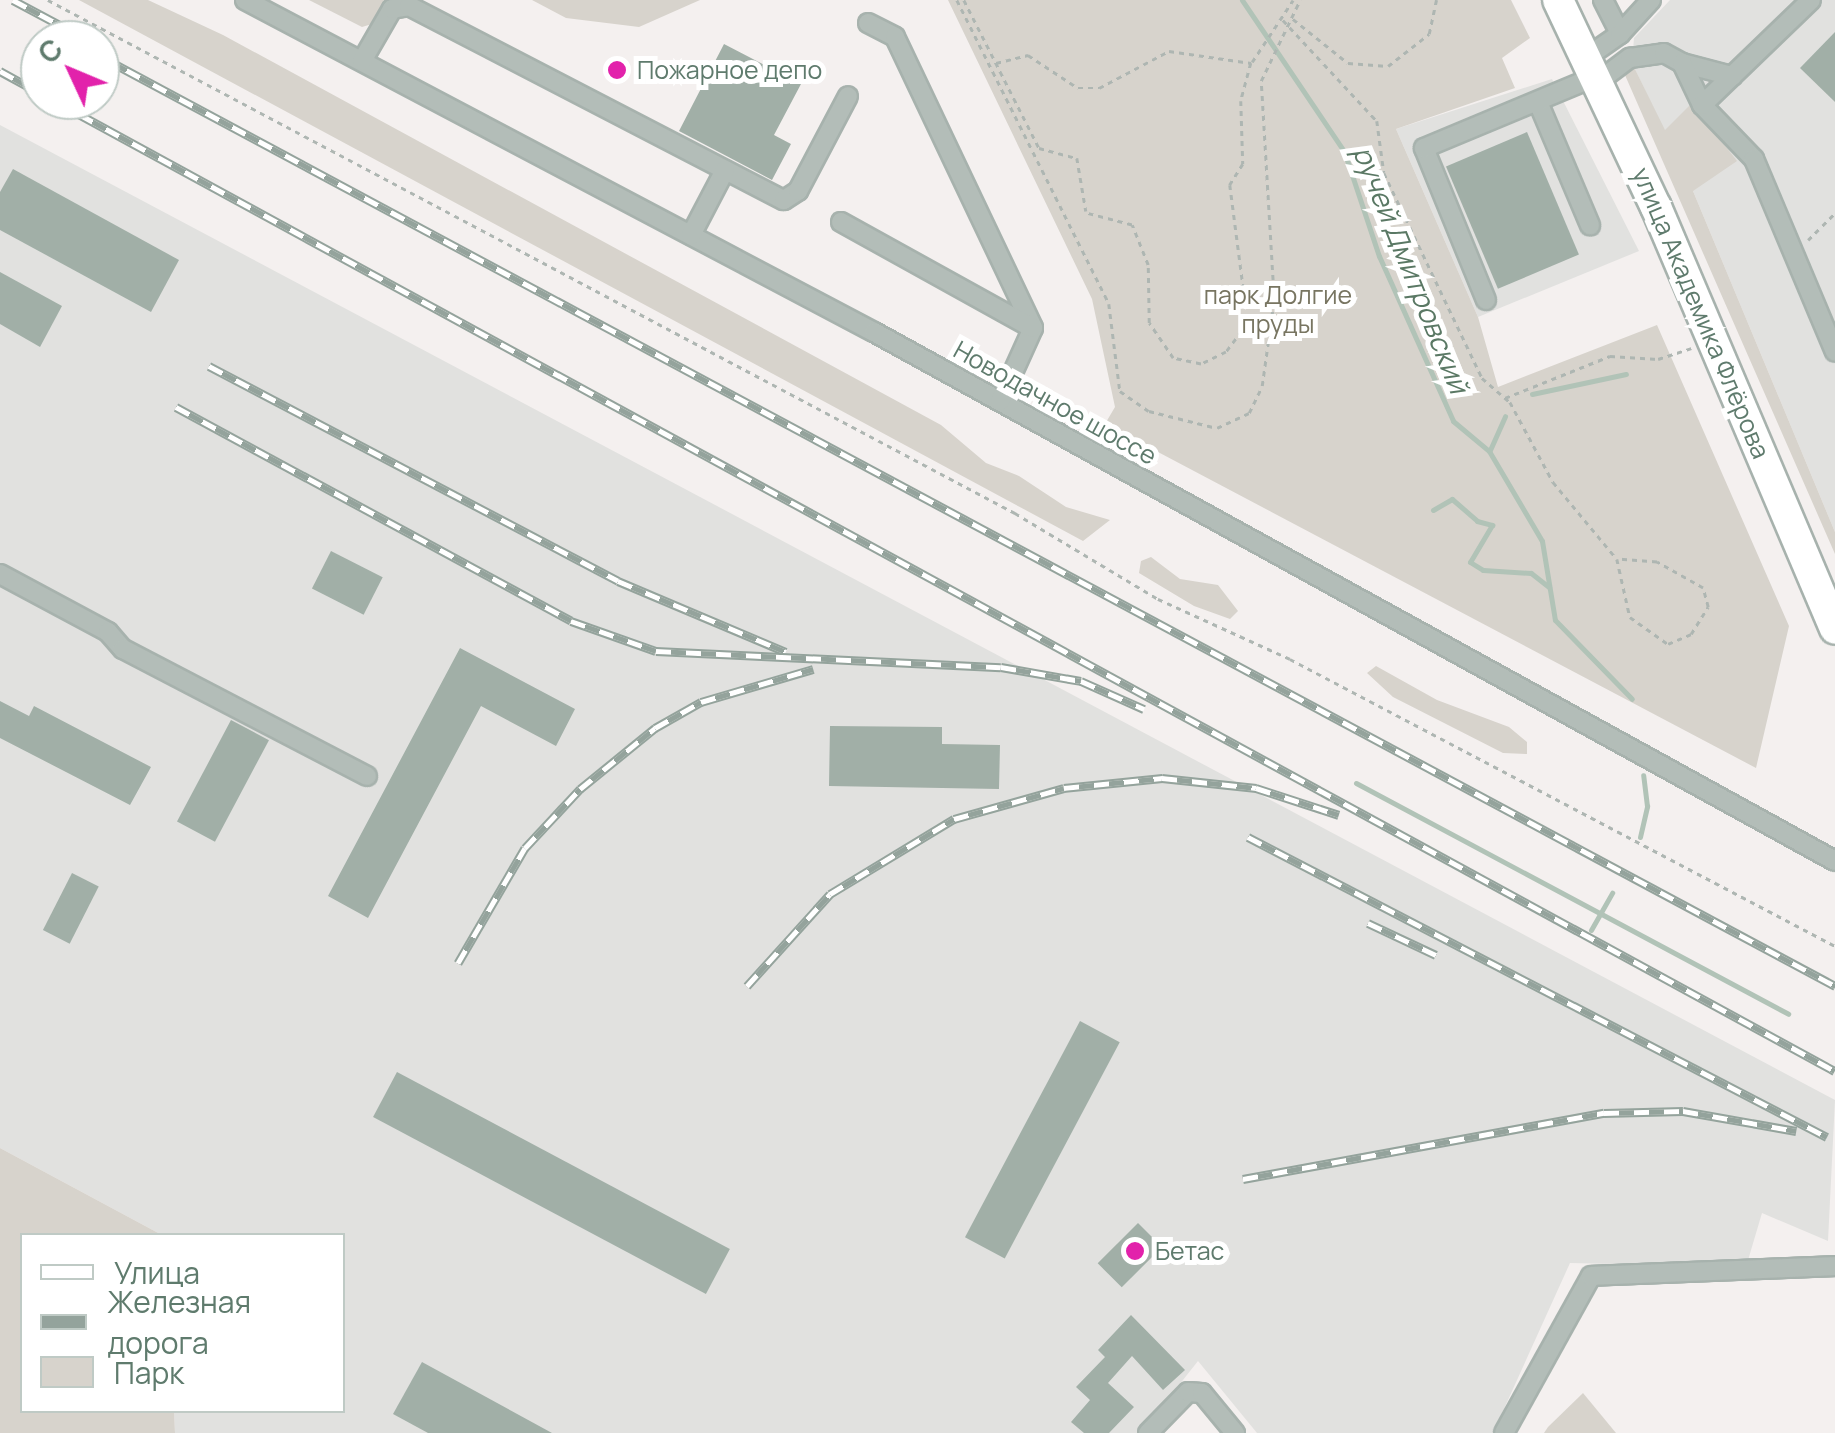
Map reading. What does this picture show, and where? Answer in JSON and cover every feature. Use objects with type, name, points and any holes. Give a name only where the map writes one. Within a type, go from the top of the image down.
[{"type":"main road","name":"улица Академика Флёрова","points":[[1558,0],[1594,71],[1835,629]]},
{"type":"street","name":"Новодачное шоссе","points":[[245,0],[1000,401],[1830,855]]},
{"type":"street","points":[[1604,0],[1620,34]]},
{"type":"street","points":[[1702,105],[1810,0]]},
{"type":"street","points":[[1594,71],[1620,34],[1654,1]]},
{"type":"street","points":[[362,61],[392,9],[409,6],[777,198],[792,197],[848,96]]},
{"type":"street","points":[[868,23],[894,37],[1033,328],[1000,401]]},
{"type":"street","points":[[1486,300],[1424,148],[1538,102],[1594,71],[1630,58],[1664,53],[1682,63],[1732,76]]},
{"type":"street","points":[[1682,63],[1702,105],[1754,159],[1835,352]]},
{"type":"street","points":[[1538,102],[1590,225]]},
{"type":"street","points":[[691,236],[724,170]]},
{"type":"street","points":[[841,222],[1033,328]]},
{"type":"street","points":[[0,574],[108,632],[123,649],[367,776]]},
{"type":"street","points":[[1504,1433],[1592,1276],[1835,1266]]},
{"type":"street","points":[[1148,1433],[1188,1392],[1202,1394],[1235,1433]]},
{"type":"path","points":[[48,0],[1016,513],[1158,599],[1290,659],[1835,946]]},
{"type":"path","points":[[958,0],[1109,304],[1120,391],[1150,411],[1187,424],[1217,428],[1239,422],[1262,386],[1274,300],[1260,82],[1292,0]]},
{"type":"path","points":[[964,0],[1038,148],[1078,158],[1086,212],[1132,225],[1148,265],[1150,323],[1173,358],[1202,364],[1226,352],[1248,323],[1230,186],[1243,164],[1241,101],[1250,63],[1290,23],[1300,0]]},
{"type":"path","points":[[1292,18],[1348,63],[1388,66],[1429,34],[1436,0]]},
{"type":"path","points":[[1283,20],[1290,23],[1378,122],[1384,173],[1482,378],[1526,427],[1553,482],[1618,559],[1630,617],[1668,644],[1691,634],[1708,607],[1703,588],[1657,562],[1618,559]]},
{"type":"path","points":[[996,63],[1028,55],[1068,83],[1100,88],[1169,51],[1250,63]]},
{"type":"path","points":[[1797,253],[1835,212]]},
{"type":"path","points":[[1504,399],[1610,356],[1658,358],[1691,348]]},
{"type":"shaded area","points":[[1670,0],[1835,0],[1835,532],[1693,191],[1632,63],[1634,38]]},
{"type":"shaded area","points":[[1552,79],[1639,251],[1478,317],[1396,129]]},
{"type":"shaded area","points":[[0,125],[1835,1100],[1828,1241],[1762,1213],[1746,1267],[1570,1263],[1493,1433],[1257,1433],[1198,1361],[1141,1433],[175,1433],[174,1413],[345,1413],[345,1233],[158,1233],[0,1148]]},
{"type":"green space","points":[[79,0],[148,0],[223,35],[941,425],[986,463],[1019,476],[1066,507],[1110,520],[1083,541]]},
{"type":"green space","points":[[309,0],[384,0],[372,24],[362,27]]},
{"type":"green space","points":[[532,0],[700,0],[639,27],[566,18]]},
{"type":"green space","name":"парк Долгие пруды","points":[[948,0],[1511,0],[1530,38],[1502,58],[1515,88],[1396,129],[1478,317],[1498,387],[1657,325],[1789,626],[1756,768],[1105,424],[1115,407],[1092,299]]},
{"type":"green space","points":[[1632,63],[1665,130],[1692,103],[1737,161],[1693,191],[1835,532],[1835,554],[1621,66]]},
{"type":"green space","points":[[1151,557],[1180,579],[1218,585],[1238,611],[1230,619],[1194,606],[1139,573],[1141,561]]},
{"type":"green space","points":[[1376,666],[1437,700],[1509,727],[1527,742],[1527,754],[1503,753],[1393,697],[1367,673]]},
{"type":"green space","points":[[0,1148],[158,1233],[20,1233],[20,1413],[174,1413],[175,1433],[0,1433]]},
{"type":"green space","points":[[1583,1393],[1616,1433],[1544,1433],[1548,1427]]},
{"type":"building","points":[[1835,32],[1835,102],[1800,68]]},
{"type":"building","points":[[724,44],[801,84],[774,135],[791,144],[772,180],[679,131]]},
{"type":"building","points":[[1527,132],[1579,254],[1498,289],[1446,166]]},
{"type":"building","points":[[13,169],[179,260],[151,312],[0,230],[0,192]]},
{"type":"building","points":[[0,272],[62,306],[40,347],[0,324]]},
{"type":"building","points":[[331,551],[383,577],[364,615],[312,588]]},
{"type":"building","points":[[460,648],[575,709],[556,746],[481,706],[368,918],[328,896]]},
{"type":"building","points":[[0,701],[29,716],[34,706],[151,767],[130,805],[0,738]]},
{"type":"building","points":[[231,720],[269,740],[215,842],[177,822]]},
{"type":"building","points":[[830,726],[942,727],[942,744],[1000,745],[999,789],[829,786]]},
{"type":"building","points":[[72,873],[99,887],[70,944],[43,930]]},
{"type":"building","points":[[1080,1021],[1120,1042],[1005,1258],[965,1237]]},
{"type":"building","points":[[397,1072],[730,1249],[706,1294],[373,1117]]},
{"type":"building","points":[[1138,1223],[1162,1247],[1122,1287],[1098,1263]]},
{"type":"building","points":[[1131,1315],[1185,1370],[1163,1390],[1132,1356],[1108,1383],[1134,1407],[1109,1433],[1084,1433],[1071,1422],[1090,1400],[1076,1387],[1105,1357],[1098,1350]]},
{"type":"building","points":[[422,1362],[552,1433],[428,1433],[393,1414]]},
{"type":"waterway","name":"ручей Дмитровский","points":[[1242,0],[1344,151],[1379,256],[1453,421],[1489,451],[1542,541],[1555,620],[1632,699]]},
{"type":"waterway","points":[[1532,394],[1626,374]]},
{"type":"waterway","points":[[1490,450],[1505,416]]},
{"type":"waterway","points":[[1433,510],[1452,499],[1477,521],[1492,525],[1470,562],[1483,570],[1531,573],[1549,587]]},
{"type":"waterway","name":"ручей Дмитровский","points":[[1640,837],[1647,806],[1643,775]]},
{"type":"waterway","points":[[1356,783],[1788,1014]]},
{"type":"waterway","name":"ручей Дмитровский","points":[[1591,930],[1612,893]]},
{"type":"railway","points":[[13,0],[50,20]]},
{"type":"railway","points":[[120,67],[1835,986]]},
{"type":"railway","points":[[0,71],[20,82]]},
{"type":"railway","points":[[90,120],[1835,1071]]},
{"type":"railway","points":[[209,366],[618,581],[786,652]]},
{"type":"railway","points":[[176,407],[571,621],[656,651],[1001,667],[1081,681],[1144,709]]},
{"type":"railway","points":[[458,963],[525,848],[580,789],[655,728],[701,702],[813,669]]},
{"type":"railway","points":[[747,986],[830,894],[954,819],[1064,788],[1162,778],[1256,788],[1339,815]]},
{"type":"railway","points":[[1248,837],[1827,1137]]},
{"type":"railway","points":[[1368,923],[1436,955]]},
{"type":"railway","points":[[1243,1179],[1604,1113],[1683,1111],[1796,1131]]},
{"type":"place","name":"Пожарное депо","points":[[617,70]]},
{"type":"place","name":"Бетас","points":[[1135,1251]]}]
